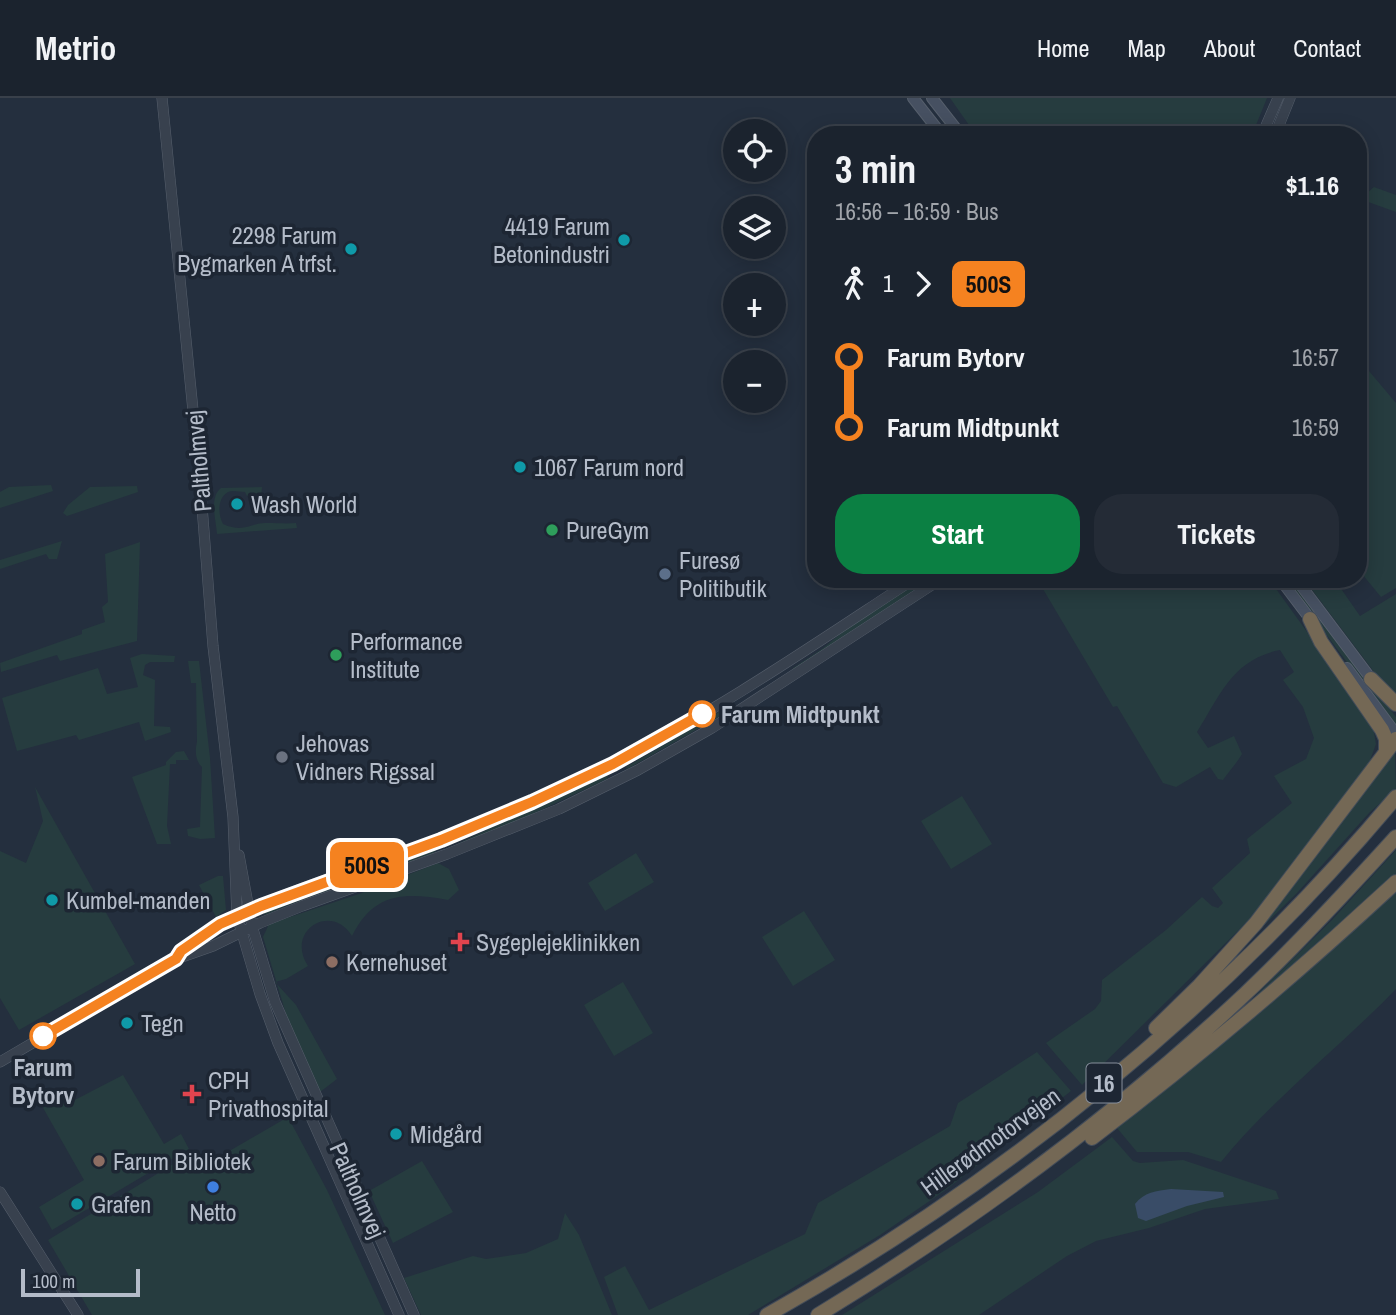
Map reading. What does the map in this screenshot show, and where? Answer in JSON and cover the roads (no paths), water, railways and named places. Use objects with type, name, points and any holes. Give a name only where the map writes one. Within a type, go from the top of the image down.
[{"type":"highway","points":[[1310,619],[1321,642],[1382,730],[1386,739],[1386,751]]},
{"type":"highway","points":[[1371,679],[1396,705]]},
{"type":"highway","points":[[1104,1084],[1132,1050],[1199,986],[1256,923],[1396,736]]},
{"type":"highway","name":"Hillerødmotorvejen","points":[[766,1315],[872,1252],[954,1198],[1104,1084],[1226,976],[1301,902],[1396,797]]},
{"type":"highway","name":"Hillerødmotorvejen","points":[[818,1315],[885,1275],[999,1198],[1115,1108],[1235,1003],[1320,920],[1396,837]]},
{"type":"highway","points":[[999,1198],[1074,1151],[1167,1081],[1396,882]]},
{"type":"main road","points":[[913,98],[935,126]]},
{"type":"main road","points":[[933,98],[954,126]]},
{"type":"main road","points":[[1287,588],[1396,736]]},
{"type":"main road","points":[[1303,588],[1396,711]]},
{"type":"street","name":"Paltholmvej","points":[[162,98],[233,823],[237,916],[278,1043],[399,1315]]},
{"type":"street","points":[[1266,126],[1278,98]]},
{"type":"street","points":[[1279,126],[1290,98]]},
{"type":"street","points":[[176,959],[181,951],[220,924],[237,916],[334,877],[441,840],[613,764],[778,668],[900,588]]},
{"type":"street","points":[[0,1062],[176,959],[213,946],[252,926],[447,855],[559,809],[638,770],[712,728],[927,588]]},
{"type":"street","name":"Paltholmvej","points":[[233,823],[252,926],[275,1002],[414,1315]]},
{"type":"street","points":[[0,1192],[78,1315]]},
{"type":"water","points":[[1171,1189],[1223,1192],[1224,1197],[1187,1206],[1146,1221],[1138,1218],[1135,1204],[1142,1197]]},
{"type":"place","name":"4419 Farum Betonindustri","points":[[624,240]]},
{"type":"place","name":"2298 Farum Bygmarken A trfst.","points":[[351,249]]},
{"type":"place","name":"1067 Farum nord","points":[[520,467]]},
{"type":"place","name":"Wash World","points":[[237,504]]},
{"type":"place","name":"PureGym","points":[[552,530]]},
{"type":"place","name":"Furesø Politibutik","points":[[665,574]]},
{"type":"place","name":"Performance Institute","points":[[336,655]]},
{"type":"place","name":"Farum Midtpunkt","points":[[702,714]]},
{"type":"place","name":"Jehovas Vidners Rigssal","points":[[282,757]]},
{"type":"place","name":"Kumbel-manden","points":[[52,900]]},
{"type":"place","name":"Sygeplejeklinikken","points":[[460,942]]},
{"type":"place","name":"Kernehuset","points":[[332,962]]},
{"type":"place","name":"Tegn","points":[[127,1023]]},
{"type":"place","name":"Farum Bytorv","points":[[43,1036]]},
{"type":"place","name":"CPH Privathospital","points":[[192,1094]]},
{"type":"place","name":"Midgård","points":[[396,1134]]},
{"type":"place","name":"Farum Bibliotek","points":[[99,1161]]},
{"type":"place","name":"Netto","points":[[213,1187]]},
{"type":"place","name":"Grafen","points":[[77,1204]]}]
